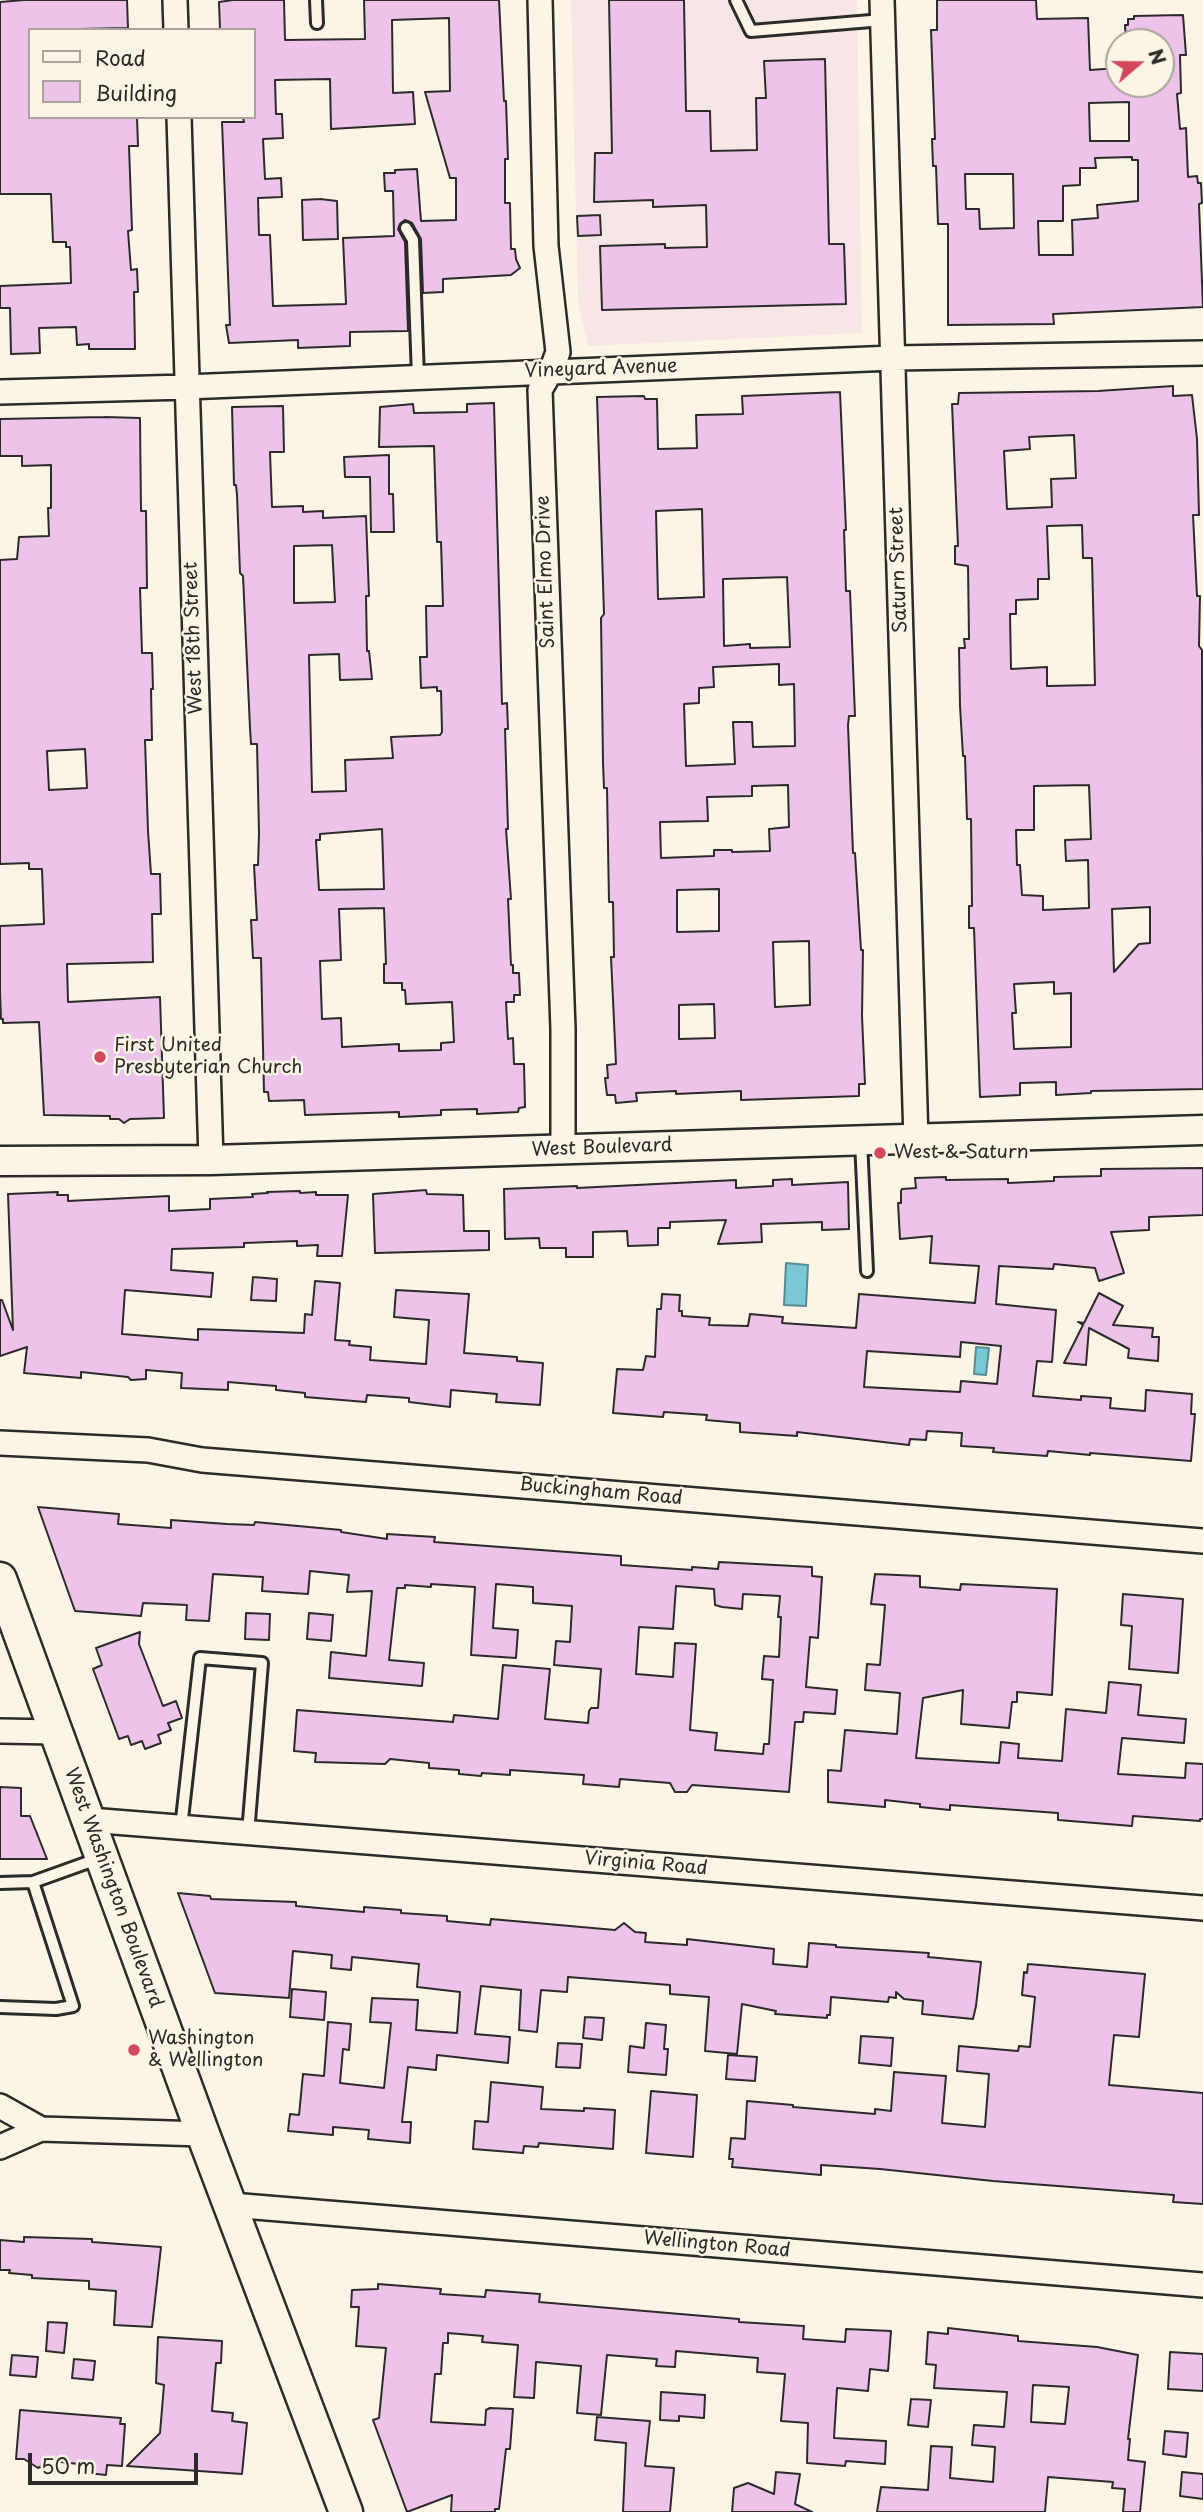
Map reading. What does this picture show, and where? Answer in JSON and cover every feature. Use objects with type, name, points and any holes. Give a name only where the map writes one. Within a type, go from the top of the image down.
[{"type":"main road","name":"West Washington Boulevard","points":[[0,1579],[203,2134],[346,2512]]},
{"type":"street","points":[[175,0],[176,28]]},
{"type":"street","name":"Saint Elmo Drive","points":[[540,0],[546,246],[558,352],[540,390],[563,1029],[564,1149]]},
{"type":"street","name":"Saturn Street","points":[[882,10],[916,1140]]},
{"type":"street","name":"West 18th Street","points":[[179,119],[211,1160]]},
{"type":"street","name":"Vineyard Avenue","points":[[0,392],[893,358],[1203,353]]},
{"type":"street","name":"West Boulevard","points":[[0,1161],[211,1160],[1203,1130]]},
{"type":"street","name":"Buckingham Road","points":[[0,1443],[148,1450],[216,1461],[1203,1541]]},
{"type":"street","points":[[0,1731],[55,1732]]},
{"type":"street","name":"Virginia Road","points":[[89,1820],[1203,1908]]},
{"type":"street","points":[[0,2106],[41,2129]]},
{"type":"street","points":[[0,2147],[41,2129],[203,2134]]},
{"type":"street","name":"Wellington Road","points":[[231,2205],[1203,2285]]},
{"type":"lane","points":[[316,0],[317,23]]},
{"type":"lane","points":[[736,0],[751,31],[882,10]]},
{"type":"lane","points":[[406,228],[413,240],[418,377]]},
{"type":"lane","points":[[861,1141],[867,1271]]},
{"type":"lane","points":[[181,1828],[200,1658],[261,1663],[248,1833]]},
{"type":"lane","points":[[0,1883],[33,1882],[102,1857]]},
{"type":"lane","points":[[0,2007],[56,2009],[73,2006],[33,1882]]},
{"type":"shaded area","points":[[571,0],[857,0],[862,333],[588,346],[578,302]]},
{"type":"water","points":[[786,1263],[808,1265],[806,1306],[784,1305]]},
{"type":"water","points":[[976,1347],[989,1348],[986,1375],[974,1374]]},
{"type":"building","points":[[127,0],[128,28],[28,28],[28,119],[137,119],[138,146],[129,146],[132,230],[128,231],[131,270],[137,269],[138,292],[134,292],[135,349],[89,349],[89,344],[77,345],[76,327],[39,328],[40,353],[11,354],[10,308],[0,308],[0,286],[71,283],[70,247],[66,247],[66,242],[53,242],[51,194],[0,194],[0,2]]},
{"type":"building","points":[[233,0],[284,0],[285,40],[365,39],[364,0],[499,0],[508,159],[505,159],[505,203],[510,203],[511,249],[515,249],[520,268],[511,275],[443,279],[443,292],[423,293],[421,239],[412,223],[405,220],[398,229],[405,242],[408,331],[350,332],[350,346],[298,348],[298,340],[229,343],[226,325],[230,325],[222,122],[256,119],[256,28],[220,28],[219,2]],"holes":[[[449,18],[450,91],[425,92],[450,178],[456,178],[456,220],[421,221],[417,169],[384,173],[385,191],[393,191],[394,236],[343,238],[346,304],[273,306],[270,235],[259,235],[258,198],[282,197],[281,178],[265,179],[263,139],[283,138],[282,114],[276,114],[275,80],[330,79],[331,129],[415,124],[413,92],[393,93],[392,20]]]},
{"type":"building","points":[[609,0],[684,0],[686,111],[710,111],[711,151],[757,150],[756,98],[766,98],[764,61],[825,59],[829,244],[844,244],[846,304],[602,310],[600,246],[665,244],[665,248],[707,247],[706,205],[653,207],[653,200],[594,202],[595,153],[612,153]]},
{"type":"building","points":[[937,0],[1036,0],[1037,19],[1088,18],[1090,70],[1105,69],[1105,98],[1175,98],[1175,28],[1125,28],[1125,25],[1128,25],[1128,19],[1134,19],[1134,16],[1183,15],[1186,55],[1180,55],[1181,93],[1177,94],[1180,129],[1186,128],[1188,177],[1197,176],[1198,183],[1201,183],[1202,203],[1199,204],[1203,307],[1053,314],[1054,324],[948,325],[948,224],[938,224],[936,166],[933,166],[932,139],[935,139],[931,30],[937,30]],"holes":[[[1129,102],[1129,141],[1090,141],[1089,103]],[[1132,157],[1132,160],[1138,160],[1138,201],[1097,205],[1098,218],[1072,220],[1073,255],[1039,255],[1038,221],[1063,221],[1063,186],[1080,185],[1080,168],[1096,168],[1095,158]],[[965,174],[1013,174],[1014,228],[980,229],[979,209],[966,209]]]},
{"type":"building","points":[[302,200],[337,201],[338,239],[303,240]]},
{"type":"building","points":[[600,215],[601,235],[578,236],[577,216]]},
{"type":"building","points":[[1173,386],[1173,396],[1192,395],[1197,439],[1199,515],[1193,515],[1197,596],[1200,596],[1199,646],[1202,650],[1203,1089],[1091,1091],[1056,1095],[1056,1082],[1020,1083],[1020,1095],[980,1097],[974,928],[969,928],[969,906],[972,906],[971,819],[967,819],[960,706],[959,648],[965,648],[964,639],[969,639],[968,566],[955,564],[955,546],[958,546],[952,404],[958,404],[959,393],[1098,391]],"holes":[[[1074,435],[1076,478],[1051,479],[1052,507],[1007,509],[1004,451],[1030,449],[1029,437]],[[1082,525],[1083,558],[1092,558],[1095,685],[1047,686],[1047,667],[1011,669],[1010,614],[1016,614],[1016,600],[1038,599],[1038,579],[1049,579],[1047,526]],[[1089,785],[1091,839],[1065,840],[1066,861],[1088,860],[1089,908],[1043,910],[1043,896],[1022,895],[1020,865],[1017,865],[1016,830],[1034,830],[1034,786]],[[1150,907],[1150,943],[1139,944],[1114,972],[1112,909]],[[1054,982],[1054,994],[1071,993],[1071,1047],[1014,1049],[1012,1013],[1016,1013],[1014,984]]]},
{"type":"building","points":[[840,392],[846,591],[850,591],[855,716],[849,716],[848,725],[853,853],[863,950],[865,1084],[859,1084],[859,1096],[741,1100],[741,1091],[676,1094],[676,1091],[636,1093],[637,1101],[616,1103],[615,1095],[607,1095],[605,1078],[608,1078],[607,1065],[616,1064],[611,957],[614,957],[613,902],[609,902],[607,788],[604,788],[603,763],[601,618],[604,614],[597,397],[644,396],[645,399],[657,399],[658,449],[697,448],[696,415],[743,414],[742,396]],"holes":[[[702,509],[704,597],[658,599],[656,511]],[[787,577],[790,647],[750,648],[750,644],[724,646],[723,579]],[[779,664],[779,685],[794,684],[795,746],[753,747],[752,722],[733,722],[735,764],[686,766],[684,704],[699,703],[699,688],[714,687],[713,667]],[[788,785],[789,827],[769,829],[770,851],[714,850],[714,856],[661,858],[660,822],[708,821],[707,797],[752,796],[752,786]],[[719,889],[719,931],[677,932],[677,890]],[[809,941],[810,1005],[775,1007],[773,942]],[[714,1004],[715,1038],[679,1039],[679,1005]]]},
{"type":"building","points":[[494,403],[502,704],[507,703],[508,729],[505,729],[506,829],[511,899],[508,899],[511,965],[513,973],[519,973],[520,995],[514,995],[514,1002],[506,1002],[508,1039],[513,1038],[514,1064],[524,1064],[525,1107],[519,1108],[518,1112],[477,1114],[477,1109],[441,1110],[441,1115],[399,1117],[399,1112],[305,1115],[304,1100],[269,1101],[268,1092],[264,1092],[261,958],[253,958],[251,920],[257,920],[254,865],[258,865],[259,833],[257,744],[251,744],[243,576],[240,573],[237,495],[234,485],[232,407],[283,406],[284,452],[270,452],[272,507],[303,506],[303,512],[323,511],[323,518],[366,516],[369,596],[366,596],[367,651],[372,679],[340,680],[339,654],[309,655],[312,792],[346,791],[345,760],[393,758],[391,737],[440,735],[442,732],[441,691],[437,691],[437,687],[421,688],[420,657],[427,657],[426,606],[443,606],[441,542],[437,542],[434,446],[379,447],[380,407],[413,404],[414,413],[467,412],[467,404]],"holes":[[[332,545],[335,602],[294,603],[294,546]],[[382,829],[384,889],[319,890],[316,840],[320,840],[320,834]],[[384,908],[384,983],[402,983],[406,1004],[452,1002],[454,1042],[441,1043],[441,1050],[399,1051],[399,1044],[342,1047],[341,1018],[322,1019],[320,961],[341,960],[339,909]]]},
{"type":"building","points":[[140,418],[141,511],[146,511],[147,588],[140,588],[142,653],[152,653],[153,689],[152,740],[145,740],[148,831],[151,874],[160,874],[161,914],[152,914],[153,962],[67,964],[68,1002],[160,997],[164,1118],[130,1119],[124,1123],[119,1119],[110,1119],[110,1116],[44,1115],[39,1022],[3,1023],[1,1019],[0,926],[44,924],[42,869],[29,869],[29,863],[0,864],[0,560],[17,559],[19,537],[49,536],[51,465],[22,466],[22,456],[0,456],[0,419]],"holes":[[[85,749],[87,788],[49,790],[47,751]]]},
{"type":"building","points":[[389,455],[389,494],[393,494],[394,532],[371,532],[370,477],[345,477],[344,457]]},
{"type":"building","points":[[1203,1168],[1203,1215],[1149,1217],[1149,1230],[1111,1232],[1124,1273],[1099,1281],[1095,1268],[1054,1264],[1053,1269],[999,1266],[996,1304],[1056,1310],[1052,1362],[1037,1361],[1033,1396],[1081,1400],[1081,1396],[1111,1398],[1110,1408],[1145,1411],[1146,1390],[1192,1394],[1191,1414],[1195,1414],[1191,1461],[1048,1451],[1047,1456],[993,1452],[994,1448],[961,1446],[962,1433],[927,1431],[926,1440],[910,1439],[909,1445],[797,1432],[797,1436],[740,1432],[740,1423],[706,1420],[707,1415],[664,1412],[663,1417],[613,1413],[617,1369],[643,1370],[646,1356],[655,1357],[657,1309],[661,1309],[662,1294],[680,1295],[679,1311],[682,1311],[682,1316],[710,1318],[709,1325],[748,1326],[750,1314],[783,1317],[782,1323],[856,1328],[859,1294],[975,1303],[979,1266],[930,1263],[932,1236],[900,1239],[898,1203],[901,1203],[902,1189],[916,1188],[915,1178],[1008,1179],[1008,1183],[1054,1181],[1054,1177],[1101,1176],[1101,1169]],"holes":[[[961,1342],[1001,1346],[997,1384],[961,1381],[960,1392],[864,1387],[867,1351],[960,1357]]]},
{"type":"building","points":[[792,1179],[792,1185],[848,1182],[849,1229],[822,1230],[822,1222],[761,1224],[762,1242],[718,1244],[726,1220],[670,1222],[670,1228],[658,1228],[658,1245],[628,1246],[627,1231],[593,1232],[593,1257],[566,1257],[566,1248],[540,1248],[539,1238],[505,1239],[504,1189],[736,1180],[736,1188],[773,1186],[773,1180]]},
{"type":"building","points":[[426,1190],[427,1194],[463,1195],[464,1231],[489,1231],[489,1250],[375,1253],[373,1194]]},
{"type":"building","points":[[58,1192],[57,1195],[68,1195],[68,1201],[169,1196],[169,1211],[210,1209],[210,1199],[316,1192],[316,1195],[348,1195],[342,1256],[317,1256],[318,1245],[297,1246],[297,1241],[244,1243],[244,1247],[172,1249],[171,1270],[213,1273],[211,1297],[125,1290],[122,1334],[198,1340],[198,1329],[304,1333],[305,1314],[312,1315],[315,1281],[340,1283],[335,1340],[350,1341],[349,1345],[371,1347],[370,1360],[426,1364],[429,1320],[394,1317],[396,1290],[469,1294],[464,1353],[517,1357],[517,1361],[543,1363],[540,1405],[496,1402],[497,1394],[451,1390],[450,1407],[409,1402],[409,1398],[367,1395],[366,1402],[305,1397],[305,1393],[276,1390],[276,1386],[228,1382],[228,1390],[181,1388],[182,1373],[146,1370],[146,1379],[131,1380],[128,1377],[81,1372],[81,1378],[24,1373],[27,1347],[0,1356],[0,1300],[13,1330],[8,1194]]},
{"type":"building","points":[[253,1277],[277,1279],[276,1301],[251,1300]]},
{"type":"building","points":[[1099,1293],[1123,1306],[1113,1325],[1153,1328],[1152,1337],[1159,1337],[1158,1361],[1128,1358],[1129,1349],[1089,1328],[1086,1365],[1064,1363],[1083,1325],[1078,1322],[1084,1323]]},
{"type":"building","points":[[38,1507],[119,1514],[118,1524],[171,1528],[171,1520],[254,1525],[255,1522],[341,1530],[387,1539],[387,1534],[435,1537],[434,1542],[621,1556],[621,1565],[692,1570],[692,1567],[718,1569],[719,1562],[812,1567],[812,1576],[822,1577],[818,1638],[810,1637],[806,1687],[837,1690],[835,1714],[804,1712],[803,1722],[795,1722],[789,1792],[692,1785],[687,1792],[675,1792],[670,1783],[620,1779],[619,1787],[583,1784],[584,1775],[510,1770],[510,1775],[482,1773],[481,1776],[459,1774],[459,1770],[429,1768],[429,1763],[390,1759],[385,1764],[315,1762],[316,1753],[294,1751],[297,1710],[453,1722],[454,1715],[498,1719],[503,1665],[550,1669],[545,1719],[588,1723],[591,1708],[598,1708],[601,1669],[554,1665],[556,1641],[570,1642],[572,1606],[533,1603],[533,1587],[496,1584],[493,1628],[518,1630],[516,1658],[471,1655],[475,1587],[431,1584],[431,1587],[405,1585],[405,1588],[397,1588],[389,1660],[424,1663],[422,1686],[329,1678],[331,1652],[366,1656],[372,1591],[347,1592],[349,1575],[310,1571],[308,1594],[262,1591],[263,1577],[213,1574],[209,1621],[186,1620],[187,1605],[143,1603],[141,1616],[75,1611]],"holes":[[[676,1586],[714,1589],[715,1605],[722,1607],[742,1609],[743,1594],[780,1596],[779,1657],[764,1656],[762,1679],[773,1680],[769,1744],[764,1744],[763,1754],[715,1750],[717,1733],[690,1730],[696,1644],[675,1643],[673,1677],[636,1674],[639,1627],[673,1629]]]},
{"type":"building","points":[[875,1574],[920,1576],[920,1587],[960,1590],[961,1584],[1057,1589],[1052,1695],[1017,1692],[1017,1702],[1012,1702],[1009,1728],[961,1724],[963,1690],[923,1698],[916,1758],[999,1763],[1001,1742],[1019,1744],[1018,1758],[1062,1761],[1066,1709],[1106,1713],[1109,1682],[1141,1685],[1138,1715],[1186,1719],[1184,1743],[1122,1738],[1118,1774],[1185,1778],[1186,1763],[1203,1764],[1203,1819],[1200,1821],[1133,1816],[1132,1826],[1058,1820],[1058,1813],[950,1805],[950,1810],[885,1800],[885,1807],[828,1802],[828,1770],[841,1771],[845,1730],[897,1734],[900,1693],[865,1690],[867,1664],[880,1665],[885,1605],[871,1604]]},
{"type":"building","points":[[1123,1594],[1183,1599],[1178,1673],[1129,1669],[1132,1626],[1121,1625]]},
{"type":"building","points":[[246,1613],[270,1614],[269,1640],[245,1639]]},
{"type":"building","points":[[309,1613],[333,1615],[331,1641],[307,1639]]},
{"type":"building","points":[[140,1632],[139,1644],[163,1706],[176,1701],[182,1718],[168,1723],[171,1730],[158,1735],[161,1743],[145,1749],[142,1741],[131,1745],[128,1736],[119,1739],[93,1669],[102,1665],[96,1648]]},
{"type":"building","points":[[0,1787],[21,1788],[21,1816],[30,1816],[47,1859],[0,1859]]},
{"type":"building","points":[[178,1893],[210,1896],[211,1899],[296,1902],[296,1906],[364,1912],[364,1907],[401,1910],[401,1913],[447,1916],[447,1921],[490,1925],[491,1919],[615,1930],[624,1923],[635,1932],[646,1933],[645,1942],[687,1945],[687,1939],[774,1949],[773,1964],[807,1967],[809,1943],[929,1953],[928,1957],[981,1962],[976,2006],[973,2019],[922,2014],[923,2001],[904,1999],[896,1992],[896,1998],[889,1997],[888,2002],[831,1997],[830,2015],[827,2015],[827,2018],[775,2014],[776,2011],[742,2004],[737,2054],[705,2051],[709,1997],[670,1994],[670,1985],[568,1977],[567,1992],[541,1990],[537,2032],[519,2030],[521,1990],[481,1986],[475,2034],[510,2037],[508,2063],[437,2055],[436,2070],[408,2067],[402,2122],[411,2122],[410,2143],[368,2139],[369,2130],[333,2127],[333,2135],[288,2131],[290,2114],[299,2115],[303,2074],[324,2076],[328,2022],[351,2024],[349,2050],[343,2049],[340,2083],[384,2088],[391,2023],[370,2022],[372,1998],[418,2000],[416,2030],[457,2033],[460,1992],[417,1987],[419,1964],[352,1957],[351,1970],[331,1968],[332,1955],[293,1951],[289,1998],[215,1993]]},
{"type":"building","points":[[1028,1964],[1145,1974],[1139,2037],[1114,2035],[1109,2085],[1203,2093],[1203,2204],[1173,2202],[1174,2195],[880,2169],[821,2165],[821,2175],[732,2167],[733,2159],[729,2159],[731,2138],[745,2139],[747,2101],[875,2114],[875,2109],[891,2111],[894,2072],[946,2076],[942,2123],[985,2127],[989,2074],[957,2071],[959,2046],[1018,2051],[1019,2046],[1030,2047],[1035,1997],[1022,1995],[1024,1972],[1027,1973]]},
{"type":"building","points":[[292,1989],[326,1992],[324,2020],[290,2017]]},
{"type":"building","points":[[585,2017],[604,2018],[602,2040],[583,2038]]},
{"type":"building","points":[[646,2023],[666,2025],[666,2075],[628,2072],[630,2046],[644,2048]]},
{"type":"building","points":[[861,2036],[893,2038],[891,2066],[859,2063]]},
{"type":"building","points":[[558,2043],[582,2044],[580,2068],[556,2067]]},
{"type":"building","points":[[728,2055],[757,2057],[755,2081],[726,2079]]},
{"type":"building","points":[[491,2082],[543,2087],[541,2109],[615,2110],[613,2149],[539,2143],[538,2147],[524,2146],[523,2153],[473,2149],[475,2121],[488,2122]]},
{"type":"building","points":[[651,2091],[697,2095],[693,2157],[646,2153]]},
{"type":"building","points":[[24,2237],[92,2239],[92,2242],[161,2247],[152,2327],[114,2325],[116,2291],[89,2289],[89,2281],[32,2278],[32,2275],[0,2270],[0,2240],[24,2242]]},
{"type":"building","points":[[378,2284],[441,2289],[440,2294],[485,2297],[486,2290],[540,2294],[539,2302],[804,2326],[803,2339],[845,2342],[846,2329],[891,2331],[888,2371],[870,2369],[868,2391],[837,2388],[834,2438],[886,2441],[885,2464],[846,2461],[845,2466],[807,2463],[808,2423],[781,2421],[785,2374],[757,2372],[758,2358],[676,2351],[675,2367],[656,2366],[657,2359],[607,2355],[601,2415],[577,2413],[581,2366],[536,2362],[534,2398],[514,2397],[518,2345],[482,2342],[483,2336],[448,2333],[448,2343],[443,2343],[441,2374],[435,2374],[431,2422],[485,2425],[486,2410],[513,2409],[510,2449],[506,2449],[499,2509],[495,2509],[495,2512],[451,2512],[452,2495],[407,2512],[373,2420],[379,2418],[386,2348],[356,2346],[359,2307],[351,2307],[352,2290],[378,2289]]},
{"type":"building","points":[[48,2322],[67,2323],[64,2353],[46,2351]]},
{"type":"building","points":[[948,2328],[1018,2336],[1018,2341],[1097,2347],[1138,2355],[1128,2460],[1145,2462],[1140,2512],[1123,2512],[1125,2489],[1112,2488],[1113,2482],[1048,2477],[1045,2512],[877,2512],[881,2487],[928,2490],[931,2446],[952,2447],[950,2478],[993,2482],[995,2447],[972,2445],[974,2425],[1004,2427],[1007,2392],[934,2388],[936,2365],[926,2364],[928,2332],[948,2334]],"holes":[[[1033,2385],[1069,2387],[1065,2424],[1031,2422]]]},
{"type":"building","points":[[158,2337],[222,2341],[221,2363],[216,2363],[212,2411],[233,2413],[232,2421],[247,2423],[242,2474],[127,2466],[160,2433],[164,2385],[156,2383]]},
{"type":"building","points":[[1170,2352],[1203,2354],[1203,2391],[1168,2389]]},
{"type":"building","points":[[12,2355],[38,2357],[36,2377],[10,2375]]},
{"type":"building","points":[[74,2359],[95,2361],[93,2380],[72,2378]]},
{"type":"building","points":[[661,2392],[705,2395],[704,2418],[679,2416],[679,2421],[660,2420]]},
{"type":"building","points":[[911,2399],[931,2400],[928,2427],[908,2425]]},
{"type":"building","points":[[20,2410],[121,2418],[120,2424],[125,2424],[122,2466],[107,2465],[106,2475],[87,2473],[88,2465],[51,2461],[38,2468],[24,2459],[16,2459]]},
{"type":"building","points":[[597,2417],[650,2421],[645,2466],[674,2468],[670,2512],[623,2512],[626,2443],[595,2440]]},
{"type":"building","points":[[1165,2431],[1188,2433],[1186,2457],[1163,2454]]},
{"type":"building","points":[[776,2472],[800,2474],[795,2504],[812,2512],[732,2512],[734,2488],[748,2483],[774,2494]]},
{"type":"building","points":[[1182,2472],[1203,2474],[1203,2499],[1180,2496]]},
{"type":"place","name":"First United Presbyterian Church","points":[[100,1057]]},
{"type":"place","name":"West & Saturn","points":[[880,1153]]},
{"type":"place","name":"Washington & Wellington","points":[[134,2050]]}]
